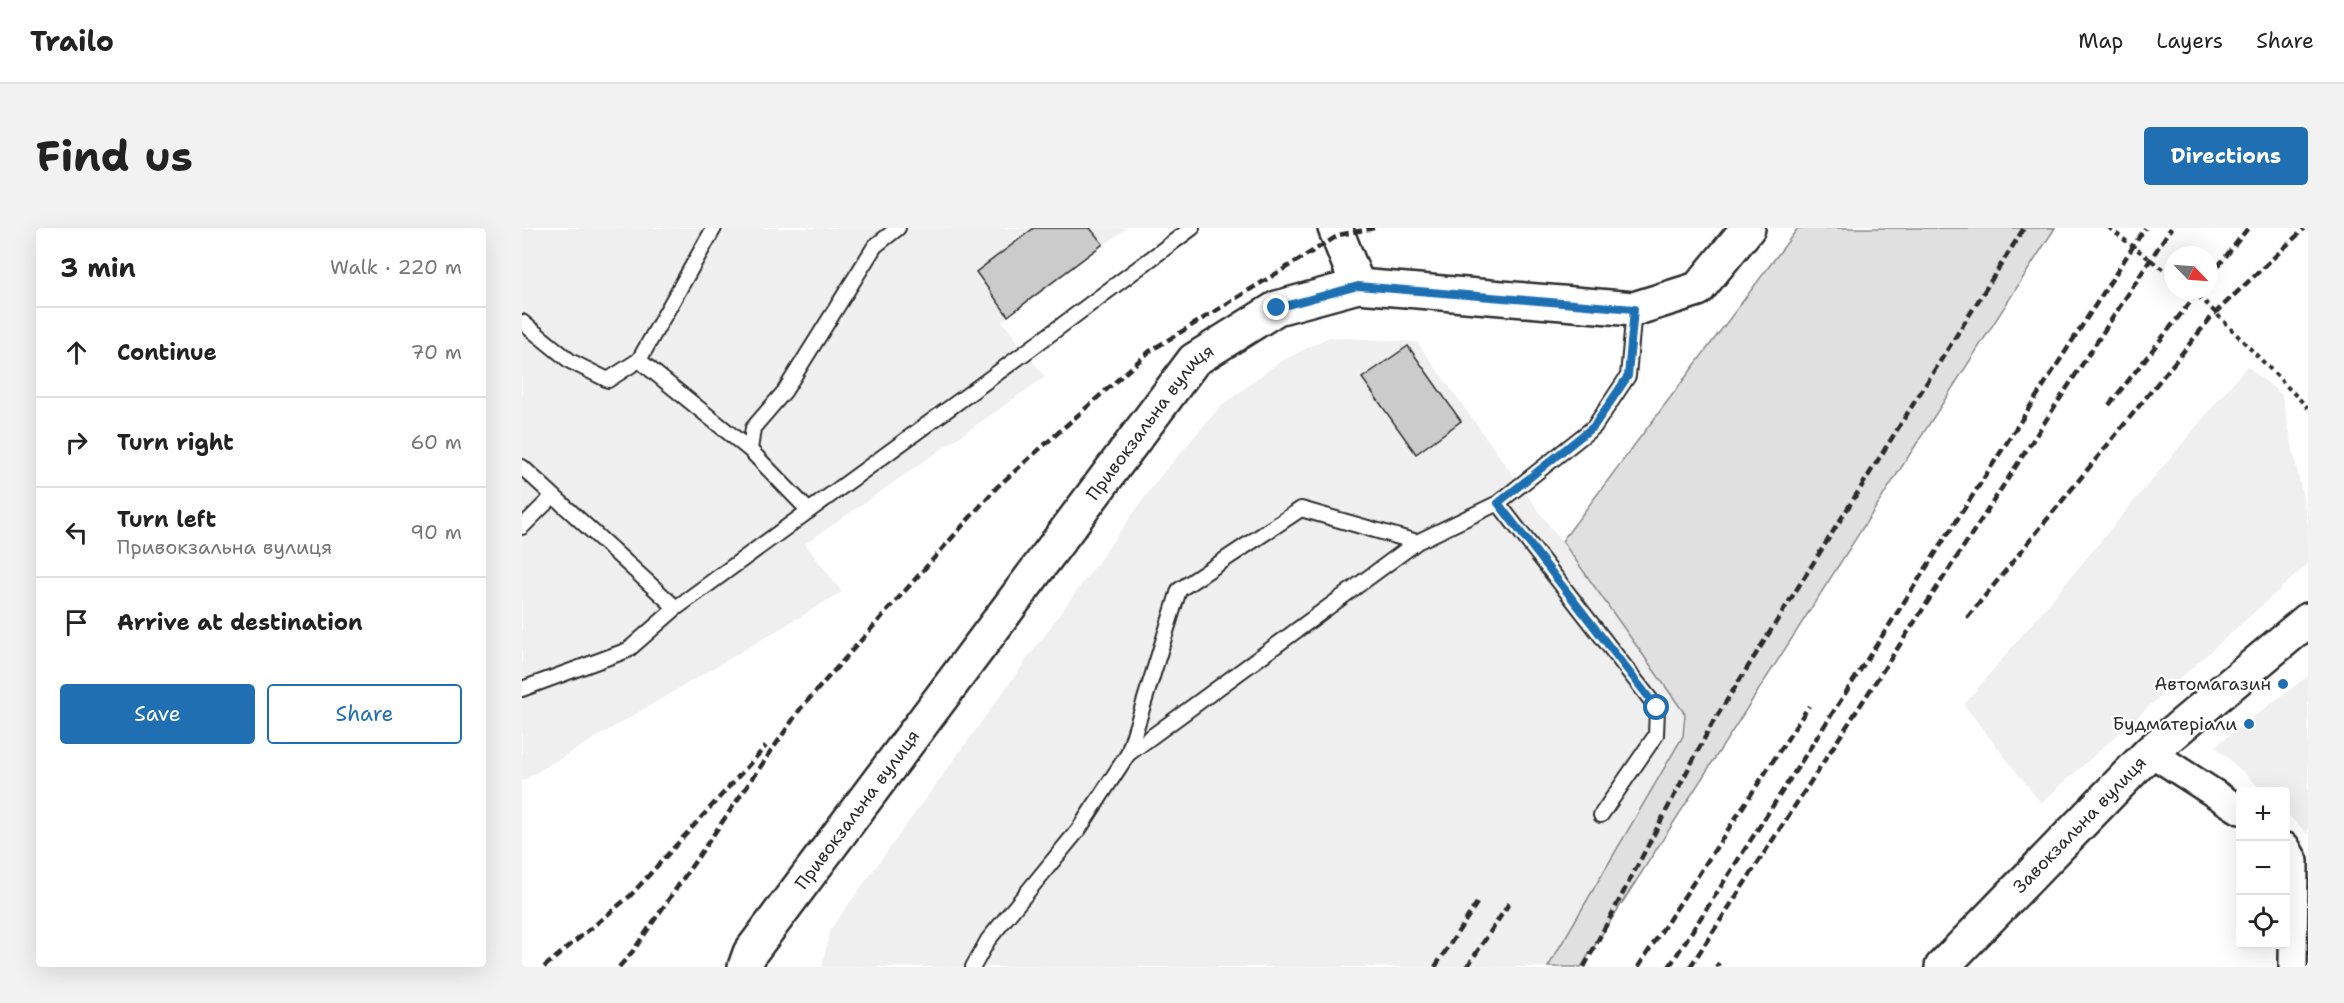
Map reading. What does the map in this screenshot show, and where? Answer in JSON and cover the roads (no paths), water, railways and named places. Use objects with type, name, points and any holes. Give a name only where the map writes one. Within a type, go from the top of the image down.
[{"type":"main road","points":[[1335,228],[1358,286]]},
{"type":"main road","name":"Привокзальна вулиця","points":[[745,967],[750,953],[1194,360],[1277,308],[1358,286],[1634,309],[1698,289],[1749,228]]},
{"type":"main road","name":"Завокзальна вулиця","points":[[1942,967],[2150,752],[2308,620]]},
{"type":"street","points":[[2150,752],[2236,807]]},
{"type":"street","points":[[2290,854],[2294,861],[2292,892],[2294,967]]},
{"type":"lane","points":[[522,322],[570,361],[608,380],[639,360],[714,228]]},
{"type":"lane","points":[[750,450],[753,428],[784,392],[875,246],[898,228]]},
{"type":"lane","points":[[522,689],[628,650],[676,608],[1192,228]]},
{"type":"lane","points":[[1128,754],[1417,542],[1498,503],[1594,426],[1628,376],[1634,309]]},
{"type":"lane","points":[[639,360],[750,450],[809,511]]},
{"type":"lane","points":[[522,467],[676,608]]},
{"type":"lane","points":[[522,527],[553,496]]},
{"type":"lane","points":[[1498,503],[1657,708],[1656,735],[1601,815]]},
{"type":"lane","points":[[974,967],[988,940],[1079,830],[1128,754],[1179,590],[1301,509],[1417,542]]},
{"type":"railway","points":[[619,967],[633,951],[801,708],[997,487],[1150,351],[1339,235],[1374,228]]},
{"type":"railway","points":[[1584,967],[1712,724],[2024,228]]},
{"type":"railway","points":[[1669,967],[2145,228]]},
{"type":"railway","points":[[1690,967],[2171,228]]},
{"type":"railway","points":[[2218,266],[2248,228]]},
{"type":"railway","points":[[1967,618],[2213,315],[2305,228]]},
{"type":"railway","points":[[2109,405],[2192,300]]},
{"type":"railway","points":[[1638,967],[1809,706]]},
{"type":"railway","points":[[544,967],[630,896],[766,746]]},
{"type":"railway","points":[[1467,967],[1510,902]]},
{"type":"railway","points":[[1435,967],[1477,903]]},
{"type":"railway","points":[[1716,967],[1719,963]]},
{"type":"place","name":"Автомагазин","points":[[2283,684]]},
{"type":"place","name":"Будматеріали","points":[[2249,724]]}]
